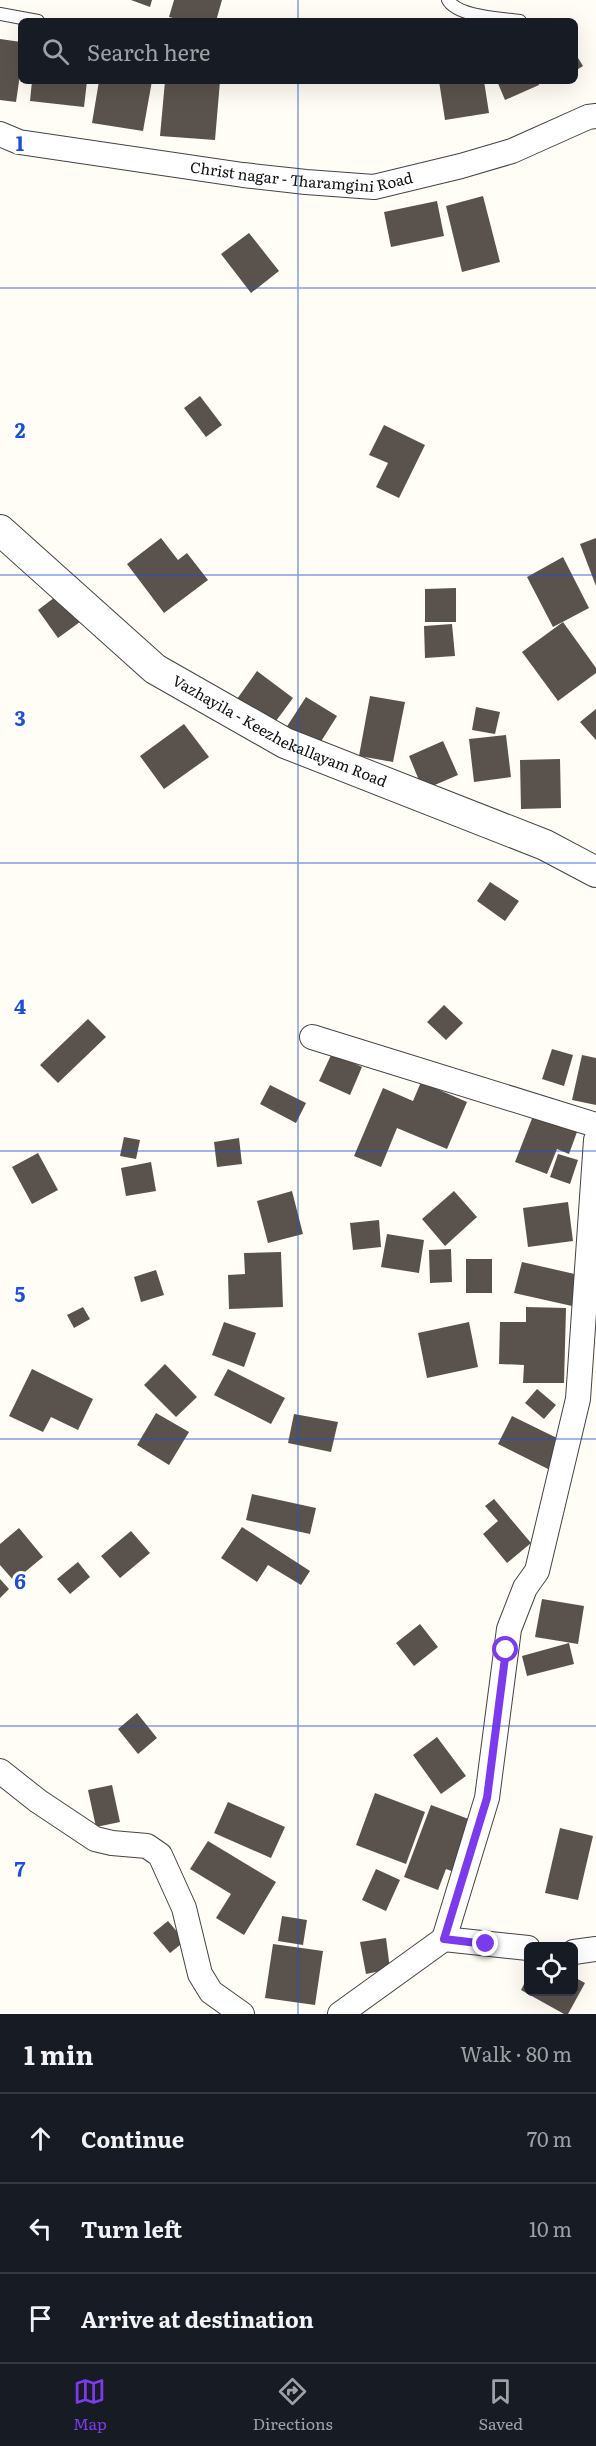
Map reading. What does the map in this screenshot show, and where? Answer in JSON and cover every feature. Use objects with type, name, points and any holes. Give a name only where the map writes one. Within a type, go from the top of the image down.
[{"type":"street","name":"Christ nagar - Tharamgini Road","points":[[0,134],[19,142],[243,175],[374,187],[512,151],[588,117],[596,116]]},
{"type":"street","name":"Vazhayila - Keezhekallayam Road","points":[[0,530],[155,669],[285,743],[545,845],[596,872]]},
{"type":"street","points":[[312,1037],[596,1125]]},
{"type":"street","points":[[340,2014],[444,1939],[487,1798],[509,1629],[525,1588],[537,1571],[578,1399],[596,1140]]},
{"type":"street","points":[[0,1771],[38,1802],[95,1839],[147,1846],[160,1856],[184,1908],[200,1974],[211,1992],[242,2014]]},
{"type":"street","points":[[444,1939],[524,1948]]},
{"type":"street","points":[[578,1951],[596,1949]]},
{"type":"lane","points":[[448,0],[452,6],[473,14],[500,18]]},
{"type":"lane","points":[[0,14],[22,18]]},
{"type":"building","points":[[131,0],[152,0],[150,7]]},
{"type":"building","points":[[174,0],[222,0],[217,18],[169,17]]},
{"type":"building","points":[[0,39],[18,42],[19,84],[16,102],[0,100]]},
{"type":"building","points":[[578,58],[583,66],[578,69]]},
{"type":"building","points":[[32,84],[87,84],[84,107],[30,101]]},
{"type":"building","points":[[98,84],[151,84],[143,131],[92,123]]},
{"type":"building","points":[[165,84],[220,84],[215,140],[160,136]]},
{"type":"building","points":[[439,84],[484,84],[489,113],[445,120]]},
{"type":"building","points":[[498,84],[539,84],[539,85],[505,100]]},
{"type":"building","points":[[483,196],[500,262],[462,272],[446,206]]},
{"type":"building","points":[[437,201],[444,236],[391,247],[384,212]]},
{"type":"building","points":[[249,233],[279,271],[251,293],[221,254]]},
{"type":"building","points":[[200,396],[222,425],[206,437],[184,408]]},
{"type":"building","points":[[384,425],[425,445],[399,498],[376,487],[388,463],[369,455]]},
{"type":"building","points":[[161,538],[178,560],[187,553],[208,580],[164,613],[127,564]]},
{"type":"building","points":[[596,538],[596,586],[580,544]]},
{"type":"building","points":[[563,557],[589,608],[553,627],[527,577]]},
{"type":"building","points":[[456,588],[456,622],[425,622],[425,589]]},
{"type":"building","points":[[63,591],[84,619],[58,638],[38,610]]},
{"type":"building","points":[[563,622],[596,668],[596,673],[558,701],[522,652]]},
{"type":"building","points":[[452,624],[455,656],[425,658],[424,626]]},
{"type":"building","points":[[257,671],[293,698],[273,725],[237,699]]},
{"type":"building","points":[[370,696],[405,702],[393,762],[359,756]]},
{"type":"building","points":[[306,697],[337,716],[315,751],[284,731]]},
{"type":"building","points":[[476,707],[500,712],[495,734],[472,730]]},
{"type":"building","points":[[596,709],[596,740],[580,722]]},
{"type":"building","points":[[184,724],[209,757],[164,789],[140,756]]},
{"type":"building","points":[[506,735],[511,777],[474,782],[469,739]]},
{"type":"building","points":[[443,741],[458,775],[423,790],[409,756]]},
{"type":"building","points":[[560,759],[561,808],[521,809],[520,760]]},
{"type":"building","points":[[490,882],[519,901],[505,921],[477,901]]},
{"type":"building","points":[[444,1005],[463,1023],[446,1040],[427,1022]]},
{"type":"building","points":[[88,1019],[106,1037],[58,1083],[40,1065]]},
{"type":"building","points":[[552,1049],[573,1055],[564,1086],[542,1079]]},
{"type":"building","points":[[332,1053],[362,1067],[350,1095],[319,1081]]},
{"type":"building","points":[[582,1055],[596,1058],[596,1105],[572,1100]]},
{"type":"building","points":[[421,1082],[467,1102],[447,1149],[397,1128],[381,1167],[354,1156],[383,1088],[413,1101]]},
{"type":"building","points":[[270,1085],[306,1103],[296,1123],[260,1104]]},
{"type":"building","points":[[533,1116],[577,1132],[569,1154],[557,1149],[547,1174],[515,1162]]},
{"type":"building","points":[[124,1137],[140,1140],[136,1159],[120,1156]]},
{"type":"building","points":[[239,1138],[242,1164],[217,1167],[214,1142]]},
{"type":"building","points":[[38,1153],[58,1190],[32,1204],[12,1167]]},
{"type":"building","points":[[558,1154],[578,1160],[570,1184],[550,1177]]},
{"type":"building","points":[[151,1162],[156,1191],[126,1196],[121,1168]]},
{"type":"building","points":[[292,1191],[303,1234],[268,1243],[257,1201]]},
{"type":"building","points":[[454,1191],[477,1217],[445,1246],[422,1219]]},
{"type":"building","points":[[568,1202],[573,1241],[528,1247],[523,1208]]},
{"type":"building","points":[[379,1220],[381,1247],[353,1250],[350,1223]]},
{"type":"building","points":[[387,1234],[424,1240],[419,1273],[381,1267]]},
{"type":"building","points":[[451,1249],[452,1282],[430,1283],[429,1250]]},
{"type":"building","points":[[281,1252],[283,1307],[229,1309],[228,1275],[245,1274],[244,1253]]},
{"type":"building","points":[[466,1259],[492,1259],[492,1293],[466,1293]]},
{"type":"building","points":[[522,1262],[579,1275],[572,1306],[514,1293]]},
{"type":"building","points":[[156,1270],[164,1295],[141,1302],[134,1277]]},
{"type":"building","points":[[83,1307],[90,1319],[74,1328],[67,1315]]},
{"type":"building","points":[[526,1307],[566,1308],[564,1383],[523,1383],[524,1365],[499,1364],[500,1322],[526,1322]]},
{"type":"building","points":[[224,1322],[256,1333],[244,1367],[212,1355]]},
{"type":"building","points":[[469,1322],[478,1367],[427,1378],[418,1333]]},
{"type":"building","points":[[165,1364],[197,1397],[176,1417],[144,1385]]},
{"type":"building","points":[[32,1369],[93,1399],[78,1430],[51,1417],[43,1432],[9,1416]]},
{"type":"building","points":[[228,1369],[285,1398],[271,1424],[214,1395]]},
{"type":"building","points":[[537,1389],[556,1405],[544,1419],[525,1403]]},
{"type":"building","points":[[156,1413],[189,1432],[169,1465],[137,1445]]},
{"type":"building","points":[[294,1414],[338,1422],[331,1452],[288,1443]]},
{"type":"building","points":[[512,1416],[563,1441],[548,1469],[498,1444]]},
{"type":"building","points":[[252,1494],[316,1508],[310,1534],[246,1520]]},
{"type":"building","points":[[494,1499],[531,1543],[507,1563],[483,1534],[498,1521],[485,1506]]},
{"type":"building","points":[[242,1527],[310,1571],[301,1585],[268,1565],[257,1582],[221,1558]]},
{"type":"building","points":[[19,1528],[43,1557],[14,1581],[0,1565],[0,1544]]},
{"type":"building","points":[[131,1531],[150,1553],[120,1578],[101,1556]]},
{"type":"building","points":[[78,1562],[90,1577],[70,1594],[57,1579]]},
{"type":"building","points":[[0,1579],[9,1589],[0,1598]]},
{"type":"building","points":[[542,1599],[584,1606],[578,1644],[535,1637]]},
{"type":"building","points":[[420,1624],[438,1647],[414,1666],[396,1643]]},
{"type":"building","points":[[569,1643],[574,1664],[527,1676],[522,1656]]},
{"type":"building","points":[[137,1713],[157,1738],[138,1754],[118,1729]]},
{"type":"building","points":[[437,1737],[466,1776],[441,1794],[413,1755]]},
{"type":"building","points":[[112,1785],[120,1822],[96,1827],[88,1790]]},
{"type":"building","points":[[375,1793],[425,1812],[406,1864],[356,1845]]},
{"type":"building","points":[[228,1802],[285,1827],[271,1858],[214,1833]]},
{"type":"building","points":[[431,1805],[474,1821],[454,1872],[446,1869],[438,1890],[404,1877]]},
{"type":"building","points":[[560,1828],[593,1836],[578,1900],[545,1893]]},
{"type":"building","points":[[208,1841],[276,1882],[244,1935],[216,1918],[231,1894],[190,1869]]},
{"type":"building","points":[[376,1869],[400,1880],[386,1911],[362,1900]]},
{"type":"building","points":[[282,1916],[307,1920],[303,1945],[278,1941]]},
{"type":"building","points":[[168,1921],[185,1941],[170,1953],[153,1933]]},
{"type":"building","points":[[386,1938],[390,1969],[366,1974],[360,1942]]},
{"type":"building","points":[[273,1944],[323,1951],[315,2005],[265,1998]]},
{"type":"building","points":[[578,1979],[585,1983],[578,1996]]},
{"type":"building","points":[[532,1996],[578,1996],[568,2014]]},
{"type":"route","points":[[486,1944],[444,1939],[487,1798],[506,1650]]}]
